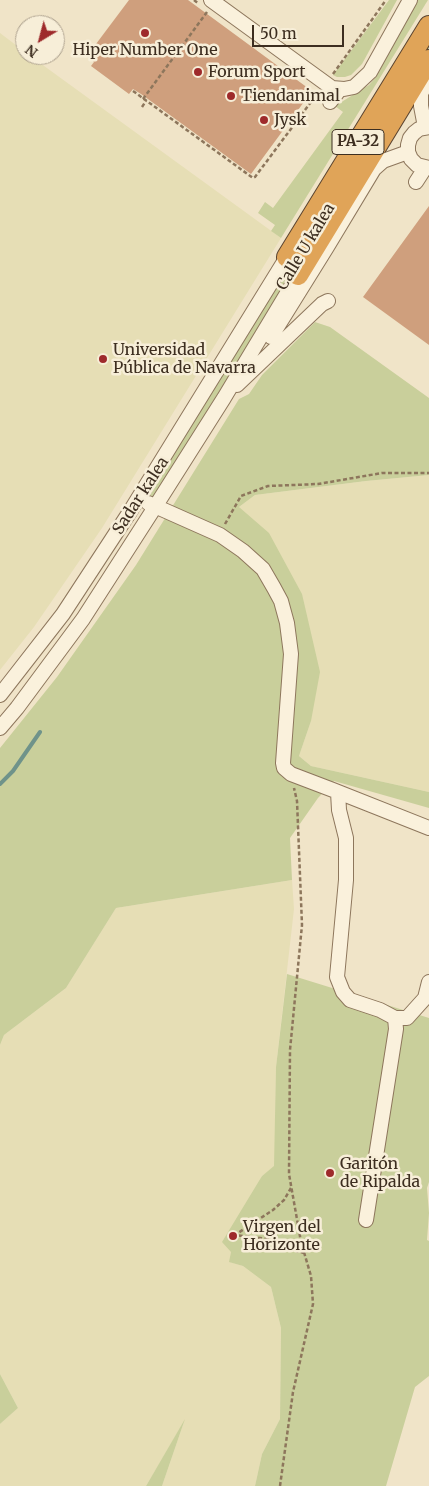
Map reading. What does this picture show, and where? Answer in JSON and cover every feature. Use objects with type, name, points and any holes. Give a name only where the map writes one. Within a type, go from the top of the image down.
[{"type":"highway","name":"PA-32","points":[[287,257],[429,26]]},
{"type":"highway","name":"PA-32","points":[[298,275],[429,60]]},
{"type":"street","points":[[209,5],[332,88],[340,89],[354,87],[370,72],[410,0]]},
{"type":"street","points":[[416,182],[427,168],[417,165],[411,159],[408,145],[414,133],[427,127],[421,106],[421,93],[429,81]]},
{"type":"street","points":[[330,102],[340,89]]},
{"type":"street","name":"Calle U kalea","points":[[247,376],[374,169],[383,161],[408,152]]},
{"type":"street","name":"Sadar kalea","points":[[0,695],[63,614],[139,497],[287,257]]},
{"type":"street","name":"Sadar kalea","points":[[0,728],[17,708],[82,619],[224,398],[298,275]]},
{"type":"street","name":"Calle U kalea","points":[[224,398],[322,304],[328,301]]},
{"type":"street","points":[[139,497],[155,507],[189,520],[220,535],[243,551],[263,569],[281,601],[287,622],[291,654],[284,768],[291,774],[429,828]]},
{"type":"street","points":[[338,792],[339,810],[346,838],[346,880],[337,977],[343,992],[350,1000],[380,1010],[395,1018],[407,1018],[425,998],[429,982]]},
{"type":"street","points":[[366,1220],[396,1029],[395,1018]]},
{"type":"path","points":[[331,76],[386,0]]},
{"type":"path","points":[[142,107],[144,100],[209,5]]},
{"type":"path","points":[[133,92],[255,178],[317,90]]},
{"type":"path","points":[[220,535],[241,496],[268,486],[318,484],[382,474],[429,473]]},
{"type":"path","points":[[280,1486],[293,1392],[313,1304],[311,1276],[304,1253],[289,1174],[290,1050],[302,925],[297,801],[291,774]]},
{"type":"path","points":[[291,1187],[284,1200],[273,1210],[235,1234],[268,1239],[289,1249],[304,1253]]},
{"type":"shaded area","name":"Universidad Pública de Navarra","points":[[0,33],[15,44],[15,65],[43,65],[281,238],[102,528],[34,627],[0,670]]},
{"type":"shaded area","points":[[429,475],[429,792],[311,766],[299,756],[311,721],[239,507],[255,495]]},
{"type":"shaded area","points":[[292,880],[294,909],[276,1067],[275,1167],[262,1176],[231,1252],[230,1262],[243,1266],[271,1287],[281,1328],[280,1419],[262,1454],[255,1486],[162,1486],[184,1422],[146,1486],[0,1486],[0,1424],[18,1408],[0,1374],[0,1045],[4,1035],[66,988],[116,908]]},
{"type":"green space","points":[[389,0],[397,0],[362,64],[351,75],[337,77],[333,75]]},
{"type":"green space","points":[[418,0],[428,0],[281,238],[271,231],[275,225],[258,213],[265,202],[273,208],[343,112],[335,106],[369,85],[376,77]]},
{"type":"green space","points":[[429,40],[429,50],[153,499],[147,495]]},
{"type":"green space","points":[[315,322],[330,327],[429,398],[429,475],[255,495],[239,507],[269,533],[302,594],[320,672],[311,721],[299,756],[311,766],[429,792],[429,808],[334,781],[318,798],[290,838],[292,880],[116,908],[66,988],[4,1035],[0,1045],[0,748],[57,677],[136,565],[239,399],[249,394],[262,375]]},
{"type":"green space","points":[[287,974],[429,1018],[429,1182],[427,1188],[429,1213],[427,1240],[429,1241],[429,1376],[415,1387],[386,1486],[255,1486],[262,1454],[280,1419],[281,1328],[271,1287],[243,1266],[229,1262],[231,1252],[222,1242],[262,1176],[274,1166],[276,1067]]},
{"type":"green space","points":[[0,1374],[18,1408],[0,1424]]},
{"type":"green space","points":[[185,1419],[162,1486],[146,1486]]},
{"type":"building","points":[[129,0],[188,0],[312,91],[251,174],[141,94],[133,89],[129,94],[91,66],[94,62],[87,56]]},
{"type":"building","points":[[429,206],[429,345],[363,297]]},
{"type":"waterway","points":[[0,784],[13,771],[40,732]]},
{"type":"place","name":"Hiper Number One","points":[[145,33]]},
{"type":"place","name":"Forum Sport","points":[[198,72]]},
{"type":"place","name":"Tiendanimal","points":[[231,96]]},
{"type":"place","name":"Jysk","points":[[264,120]]},
{"type":"place","name":"Universidad Pública de Navarra","points":[[103,359]]},
{"type":"place","name":"Garitón de Ripalda","points":[[330,1173]]},
{"type":"place","name":"Virgen del Horizonte","points":[[233,1236]]}]
